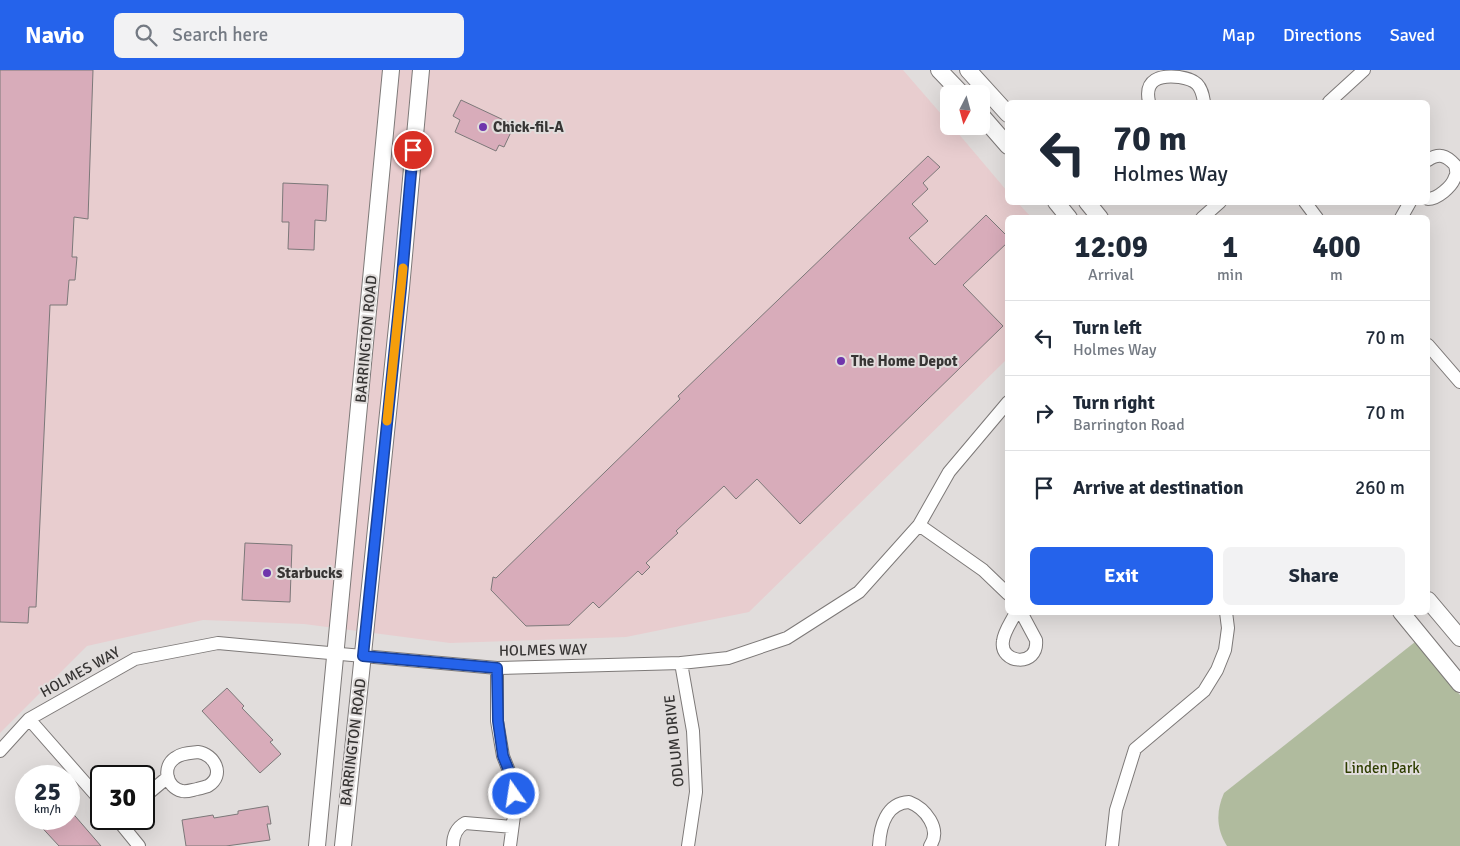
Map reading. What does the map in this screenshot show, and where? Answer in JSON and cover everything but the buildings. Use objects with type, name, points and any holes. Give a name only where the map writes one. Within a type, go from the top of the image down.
[{"type":"main road","name":"BARRINGTON ROAD","points":[[317,846],[391,70]]},
{"type":"main road","name":"BARRINGTON ROAD","points":[[342,846],[401,288],[421,70]]},
{"type":"main road","points":[[938,70],[953,85]]},
{"type":"main road","points":[[968,70],[1005,111]]},
{"type":"main road","points":[[990,125],[1005,143]]},
{"type":"main road","points":[[1058,205],[1067,215]]},
{"type":"main road","points":[[1089,205],[1098,215]]},
{"type":"main road","points":[[1430,602],[1460,638]]},
{"type":"main road","points":[[1402,615],[1460,684]]},
{"type":"street","points":[[1332,100],[1364,70]]},
{"type":"street","points":[[1149,100],[1149,92],[1153,82],[1165,76],[1188,78],[1194,81],[1201,88],[1204,100]]},
{"type":"street","points":[[1430,159],[1438,155],[1444,156],[1455,165],[1456,171],[1455,177],[1443,191],[1435,198],[1430,199]]},
{"type":"street","points":[[1205,215],[1217,205]]},
{"type":"street","points":[[1430,347],[1460,382]]},
{"type":"street","name":"HOLMES WAY","points":[[0,751],[29,719],[135,659],[218,643],[497,668],[681,663],[728,658],[788,638],[859,592],[919,525],[949,472],[1005,406]]},
{"type":"street","points":[[919,525],[983,570],[1005,591]]},
{"type":"street","points":[[1014,615],[1006,630],[1003,646],[1008,655],[1018,660],[1029,658],[1036,645],[1036,640],[1023,615]]},
{"type":"street","points":[[1112,846],[1116,810],[1135,749],[1204,691],[1217,670],[1225,650],[1228,628],[1226,615]]},
{"type":"street","name":"ODLUM DRIVE","points":[[681,663],[693,731],[696,792],[688,846]]},
{"type":"street","points":[[497,668],[498,721],[503,756],[511,776],[514,794],[515,808],[510,846]]},
{"type":"street","points":[[29,719],[90,788]]},
{"type":"street","points":[[155,788],[168,777]]},
{"type":"street","points":[[879,846],[880,827],[883,821],[897,804],[909,802],[919,808],[934,825],[935,837],[930,846]]},
{"type":"street","points":[[453,846],[455,833],[465,823],[512,827]]},
{"type":"street","points":[[126,830],[140,846]]},
{"type":"shaded area","points":[[0,70],[903,70],[940,113],[940,135],[960,135],[1005,189],[1005,205],[1020,205],[1029,215],[1005,215],[1005,361],[749,612],[626,637],[450,643],[304,624],[203,620],[87,646],[0,733]]},
{"type":"green space","name":"Linden Park","points":[[1415,642],[1460,695],[1460,846],[1227,846],[1223,840],[1218,820],[1224,793]]},
{"type":"slow traffic","points":[[387,421],[403,268]]},
{"type":"place","name":"Chick-fil-A","points":[[483,127]]},
{"type":"place","name":"The Home Depot","points":[[841,361]]},
{"type":"place","name":"Starbucks","points":[[267,573]]},
{"type":"route","points":[[413,150],[401,288],[363,656],[497,668],[498,721],[503,756],[511,776],[514,794]]}]
